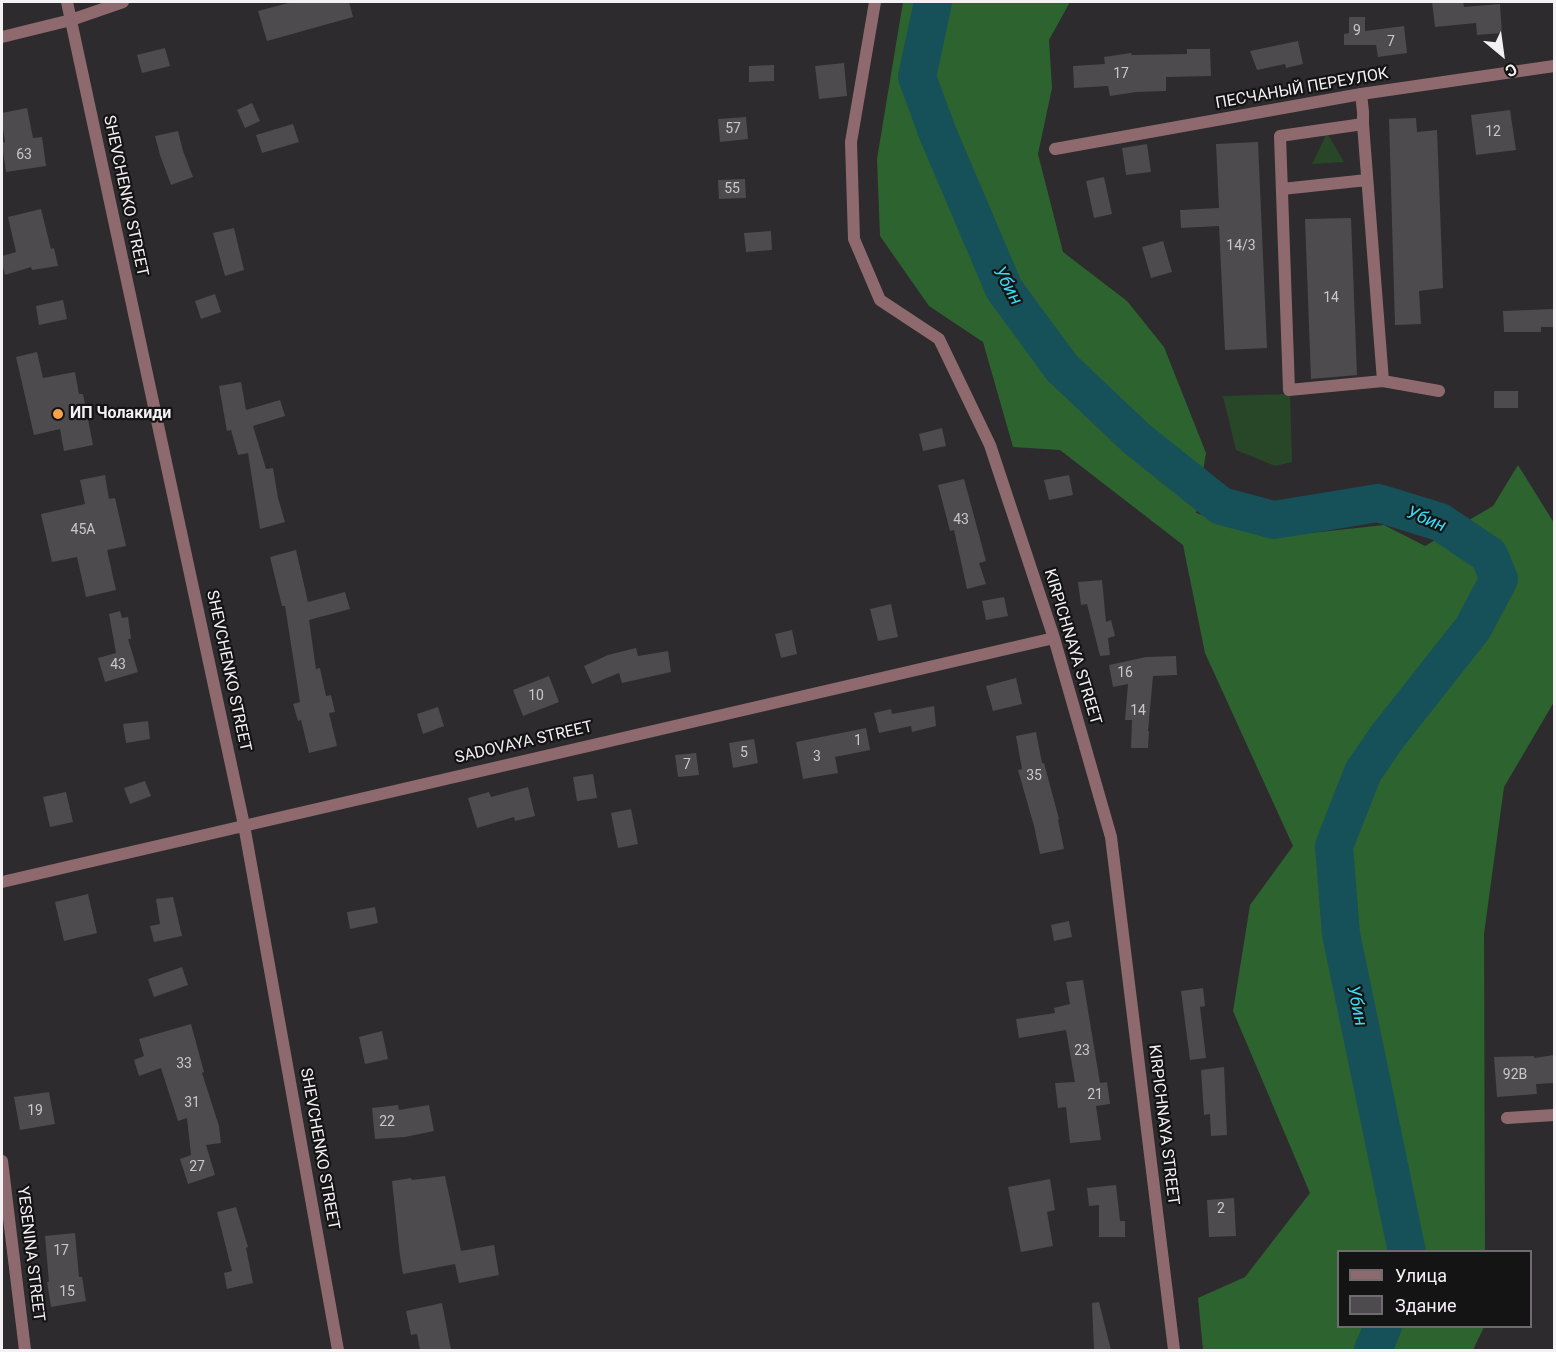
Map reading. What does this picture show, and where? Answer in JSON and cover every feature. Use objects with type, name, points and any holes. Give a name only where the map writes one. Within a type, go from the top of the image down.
[{"type":"street","name":"SHEVCHENKO STREET","points":[[66,2],[244,825],[338,1350]]},
{"type":"street","points":[[2,37],[71,20],[123,2]]},
{"type":"street","name":"KIRPICHNAYA STREET","points":[[875,2],[851,142],[854,239],[880,300],[939,339],[990,445],[1054,638],[1111,837],[1174,1350]]},
{"type":"street","name":"ПЕСЧАНЫЙ ПЕРЕУЛОК","points":[[1055,149],[1361,94],[1554,66]]},
{"type":"street","points":[[1361,94],[1383,381]]},
{"type":"street","points":[[1363,124],[1280,136],[1288,390],[1383,381],[1439,391]]},
{"type":"street","points":[[1282,189],[1367,180]]},
{"type":"street","name":"SADOVAYA STREET","points":[[2,882],[1054,638]]},
{"type":"street","points":[[1507,1118],[1554,1115]]},
{"type":"street","name":"YESENINA STREET","points":[[2,1161],[25,1350]]},
{"type":"green space","points":[[903,2],[1070,2],[1049,40],[1052,88],[1038,154],[1063,252],[1127,301],[1164,347],[1206,453],[1196,513],[1274,537],[1384,525],[1425,546],[1493,506],[1518,465],[1554,523],[1554,702],[1504,787],[1484,934],[1485,1250],[1337,1250],[1337,1328],[1484,1328],[1473,1350],[1203,1350],[1198,1298],[1245,1277],[1310,1193],[1233,1011],[1250,905],[1293,846],[1205,653],[1183,545],[1060,450],[1013,447],[983,342],[929,306],[880,236],[877,159]]},
{"type":"green space","points":[[1327,133],[1344,162],[1312,164]]},
{"type":"green space","points":[[1290,394],[1292,462],[1275,466],[1236,450],[1223,396]]},
{"type":"building","points":[[292,2],[349,2],[353,17],[267,41],[258,11]]},
{"type":"building","points":[[1432,2],[1463,2],[1464,7],[1500,4],[1502,33],[1477,35],[1476,23],[1435,27]]},
{"type":"building","points":[[1349,17],[1365,17],[1365,31],[1404,26],[1407,53],[1378,57],[1376,45],[1344,45],[1344,34],[1349,33]]},
{"type":"building","points":[[1298,41],[1303,64],[1286,68],[1285,64],[1257,70],[1250,51]]},
{"type":"building","points":[[165,48],[170,66],[142,73],[137,55]]},
{"type":"building","points":[[1187,49],[1210,49],[1211,76],[1166,77],[1166,91],[1110,96],[1108,86],[1074,88],[1073,66],[1105,64],[1104,57],[1131,53],[1132,55],[1187,54]]},
{"type":"building","points":[[844,63],[847,96],[819,99],[815,66]]},
{"type":"building","points":[[774,65],[774,81],[749,82],[749,66]]},
{"type":"building","points":[[252,103],[260,121],[245,128],[237,110]]},
{"type":"building","points":[[27,108],[33,138],[42,137],[46,166],[6,172],[2,144],[5,142],[2,113]]},
{"type":"building","points":[[1510,110],[1516,150],[1476,155],[1471,115]]},
{"type":"building","points":[[746,117],[748,139],[720,142],[718,119]]},
{"type":"building","points":[[1416,118],[1417,132],[1437,130],[1443,288],[1419,291],[1421,324],[1395,325],[1389,119]]},
{"type":"building","points":[[293,124],[299,142],[262,153],[256,135]]},
{"type":"building","points":[[178,131],[193,177],[171,185],[155,136]]},
{"type":"building","points":[[1258,142],[1267,348],[1225,350],[1219,226],[1181,228],[1180,210],[1219,208],[1216,144]]},
{"type":"building","points":[[1147,144],[1151,172],[1126,175],[1122,148]]},
{"type":"building","points":[[1104,177],[1112,214],[1094,218],[1086,181]]},
{"type":"building","points":[[745,179],[746,198],[719,199],[718,180]]},
{"type":"building","points":[[41,209],[51,249],[54,248],[58,266],[32,270],[31,267],[5,275],[2,256],[16,252],[8,217]]},
{"type":"building","points":[[1351,218],[1357,375],[1311,379],[1305,219]]},
{"type":"building","points":[[234,228],[244,270],[225,276],[213,233]]},
{"type":"building","points":[[771,231],[772,250],[746,252],[744,233]]},
{"type":"building","points":[[1163,241],[1172,272],[1151,278],[1142,247]]},
{"type":"building","points":[[215,294],[221,312],[201,319],[195,301]]},
{"type":"building","points":[[63,300],[67,319],[39,325],[36,306]]},
{"type":"building","points":[[1554,309],[1554,327],[1541,327],[1541,332],[1504,332],[1503,311]]},
{"type":"building","points":[[37,352],[43,378],[75,372],[79,394],[83,394],[93,445],[64,451],[60,429],[34,435],[16,357]]},
{"type":"building","points":[[241,382],[246,410],[280,400],[285,416],[253,426],[266,469],[273,468],[285,522],[260,529],[248,453],[238,455],[231,430],[227,431],[219,386]]},
{"type":"building","points":[[1494,391],[1518,391],[1518,408],[1494,408]]},
{"type":"building","points":[[942,428],[946,446],[923,451],[919,434]]},
{"type":"building","points":[[105,475],[109,499],[115,498],[126,546],[107,550],[116,590],[86,597],[77,557],[52,562],[41,514],[85,504],[80,480]]},
{"type":"building","points":[[1069,475],[1073,495],[1049,500],[1044,480]]},
{"type":"building","points":[[964,479],[986,561],[979,563],[986,584],[967,589],[954,530],[950,531],[938,485]]},
{"type":"building","points":[[296,550],[308,602],[345,592],[350,609],[309,620],[316,669],[320,668],[326,696],[331,695],[335,712],[329,713],[337,746],[309,753],[301,720],[298,721],[293,704],[300,702],[285,606],[282,606],[270,557]]},
{"type":"building","points":[[1102,580],[1106,622],[1111,620],[1115,636],[1108,638],[1110,655],[1100,656],[1087,604],[1081,605],[1078,582]]},
{"type":"building","points":[[1004,597],[1008,616],[986,620],[982,601]]},
{"type":"building","points":[[891,604],[898,637],[878,641],[870,609]]},
{"type":"building","points":[[120,611],[122,618],[128,617],[131,639],[128,639],[138,672],[105,682],[98,658],[116,653],[109,614]]},
{"type":"building","points":[[792,630],[797,654],[781,658],[775,634]]},
{"type":"building","points":[[636,648],[638,656],[668,651],[671,672],[622,683],[619,673],[592,684],[584,666],[608,655]]},
{"type":"building","points":[[1176,656],[1177,675],[1153,676],[1148,748],[1131,748],[1132,720],[1125,720],[1128,684],[1113,687],[1109,665],[1146,657]]},
{"type":"building","points":[[549,676],[559,702],[523,716],[513,690]]},
{"type":"building","points":[[1016,678],[1022,704],[993,711],[986,686]]},
{"type":"building","points":[[934,706],[936,726],[912,732],[911,726],[879,733],[874,713],[891,709],[892,714]]},
{"type":"building","points":[[438,707],[444,726],[423,734],[417,714]]},
{"type":"building","points":[[148,721],[150,739],[126,743],[123,724]]},
{"type":"building","points":[[866,728],[870,750],[835,757],[838,773],[803,779],[796,742]]},
{"type":"building","points":[[1036,732],[1042,763],[1044,763],[1059,819],[1064,849],[1040,854],[1018,770],[1022,769],[1016,736]]},
{"type":"building","points":[[754,739],[758,763],[733,768],[729,743]]},
{"type":"building","points":[[696,753],[699,775],[678,777],[675,755]]},
{"type":"building","points":[[593,774],[597,798],[577,801],[573,777]]},
{"type":"building","points":[[145,781],[151,796],[130,804],[124,788]]},
{"type":"building","points":[[528,787],[535,816],[515,821],[514,817],[477,828],[468,798],[489,792],[491,797]]},
{"type":"building","points":[[66,792],[73,822],[50,827],[43,797]]},
{"type":"building","points":[[631,809],[638,844],[618,848],[611,813]]},
{"type":"building","points":[[88,894],[97,933],[64,941],[55,902]]},
{"type":"building","points":[[173,897],[182,936],[154,942],[150,926],[160,924],[156,899]]},
{"type":"building","points":[[375,907],[378,923],[350,929],[347,912]]},
{"type":"building","points":[[1069,921],[1072,937],[1054,941],[1051,925]]},
{"type":"building","points":[[182,967],[188,985],[154,997],[148,979]]},
{"type":"building","points":[[1083,980],[1100,1083],[1107,1082],[1110,1104],[1096,1106],[1101,1140],[1070,1143],[1066,1107],[1058,1108],[1055,1083],[1075,1082],[1066,1030],[1019,1038],[1016,1019],[1055,1013],[1054,1008],[1070,1004],[1066,982]]},
{"type":"building","points":[[1203,988],[1205,1006],[1200,1007],[1206,1058],[1190,1060],[1181,991]]},
{"type":"building","points":[[191,1024],[204,1072],[202,1073],[219,1126],[221,1143],[206,1145],[215,1175],[188,1184],[180,1159],[191,1155],[187,1118],[178,1121],[161,1068],[139,1076],[134,1060],[144,1056],[139,1039]]},
{"type":"building","points":[[382,1031],[388,1059],[365,1064],[359,1037]]},
{"type":"building","points":[[1554,1055],[1554,1083],[1536,1084],[1537,1094],[1497,1097],[1494,1057],[1534,1056],[1534,1058]]},
{"type":"building","points":[[1224,1067],[1227,1135],[1211,1136],[1210,1114],[1204,1115],[1201,1070]]},
{"type":"building","points":[[49,1092],[55,1124],[20,1130],[14,1097]]},
{"type":"building","points":[[398,1105],[399,1110],[429,1105],[434,1131],[405,1137],[375,1139],[372,1108]]},
{"type":"building","points":[[445,1176],[461,1251],[494,1245],[499,1275],[459,1283],[455,1264],[403,1274],[392,1181]]},
{"type":"building","points":[[1050,1179],[1055,1210],[1047,1212],[1053,1246],[1021,1252],[1008,1187]]},
{"type":"building","points":[[1116,1185],[1120,1221],[1125,1221],[1125,1237],[1099,1237],[1099,1205],[1089,1206],[1087,1188]]},
{"type":"building","points":[[1234,1198],[1236,1236],[1209,1237],[1207,1200]]},
{"type":"building","points":[[236,1207],[248,1247],[246,1248],[253,1283],[227,1289],[224,1273],[232,1271],[217,1212]]},
{"type":"building","points":[[75,1233],[79,1277],[82,1277],[86,1301],[51,1307],[47,1282],[49,1282],[45,1236]]},
{"type":"building","points":[[1099,1302],[1111,1350],[1094,1350],[1092,1303]]},
{"type":"building","points":[[442,1303],[451,1350],[420,1350],[417,1334],[411,1335],[406,1311]]},
{"type":"waterway","name":"Убин","points":[[933,2],[917,77],[938,134],[1004,289],[1062,368],[1137,439],[1221,506],[1274,520],[1378,503],[1440,522],[1489,555],[1499,579],[1473,628],[1387,737],[1363,772],[1334,846],[1341,934],[1407,1250]]},
{"type":"waterway","name":"Убин","points":[[1373,1350],[1382,1328]]},
{"type":"place","name":"ИП Чолакиди","points":[[58,414]]}]
